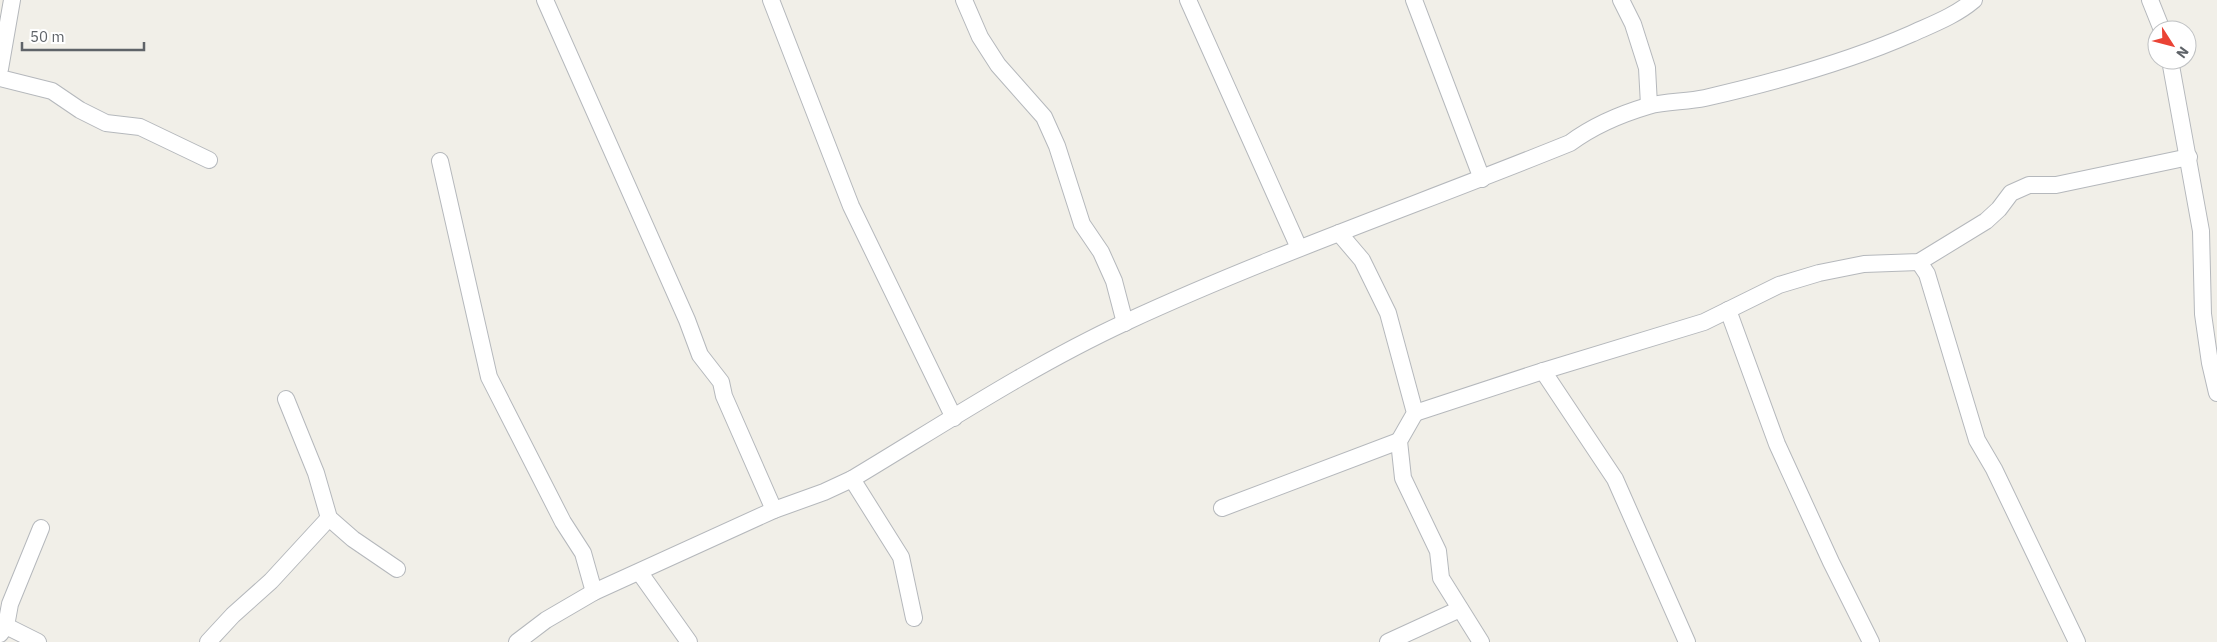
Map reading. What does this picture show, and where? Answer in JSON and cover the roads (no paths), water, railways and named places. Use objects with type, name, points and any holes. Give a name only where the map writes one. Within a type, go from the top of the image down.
[{"type":"street","points":[[0,69],[12,0]]},
{"type":"street","points":[[545,0],[687,320],[700,355],[721,382],[724,396],[774,510]]},
{"type":"street","points":[[771,0],[851,206],[954,418]]},
{"type":"street","points":[[964,0],[980,37],[994,58],[1020,93],[1044,117],[1057,146],[1082,224],[1101,252],[1114,281],[1125,323]]},
{"type":"street","points":[[1188,0],[1299,248]]},
{"type":"street","points":[[1414,0],[1482,179]]},
{"type":"street","points":[[1621,0],[1633,24],[1647,68],[1650,105]]},
{"type":"street","points":[[516,642],[546,620],[594,592],[640,573],[774,510],[824,492],[852,479],[1040,367],[1125,323],[1299,248],[1482,179],[1570,143],[1589,130],[1650,105],[1695,100],[1762,85],[1836,62],[1884,46],[1927,27],[1960,12],[1974,0]]},
{"type":"street","points":[[2150,0],[2158,20]]},
{"type":"street","points":[[2172,70],[2201,231],[2210,313],[2210,364],[2217,392]]},
{"type":"street","points":[[0,78],[52,91],[80,110],[106,123],[140,127],[209,160]]},
{"type":"street","points":[[1481,642],[1441,578],[1438,551],[1403,478],[1399,441],[1415,413],[1543,371],[1704,322],[1779,285],[1819,273],[1864,264],[1919,262],[1986,221],[1999,209],[2010,193],[2029,185],[2056,185],[2189,157]]},
{"type":"street","points":[[440,161],[489,377],[563,522],[583,553],[594,592]]},
{"type":"street","points":[[1339,233],[1362,260],[1388,313],[1415,413]]},
{"type":"street","points":[[1919,262],[1927,274],[1977,440],[1994,469],[2077,642]]},
{"type":"street","points":[[1728,310],[1777,444],[1831,562],[1871,642]]},
{"type":"street","points":[[1543,371],[1615,479],[1687,642]]},
{"type":"street","points":[[286,399],[316,473],[329,518],[353,539],[397,569]]},
{"type":"street","points":[[1222,508],[1399,441]]},
{"type":"street","points":[[852,479],[901,558],[914,618]]},
{"type":"street","points":[[208,642],[233,615],[271,581],[329,518]]},
{"type":"street","points":[[38,642],[3,630],[10,604],[41,528]]},
{"type":"street","points":[[640,573],[689,642]]},
{"type":"street","points":[[1388,642],[1460,609]]}]
